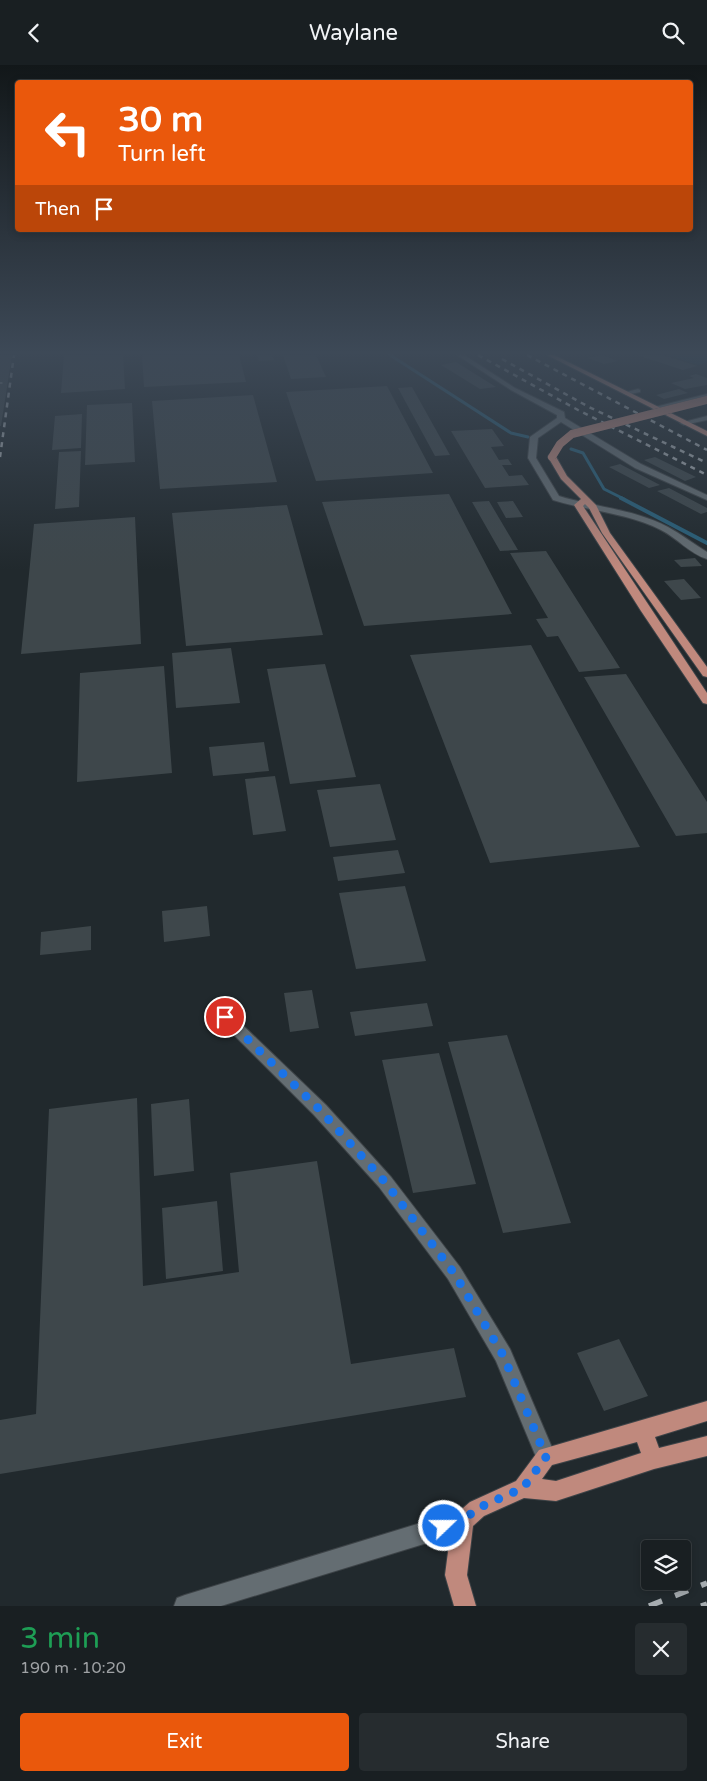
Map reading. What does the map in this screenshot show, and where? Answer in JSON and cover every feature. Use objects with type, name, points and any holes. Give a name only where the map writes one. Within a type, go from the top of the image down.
[{"type":"main road","points":[[602,427],[572,434],[558,445],[552,457],[564,477],[707,674]]},
{"type":"main road","points":[[692,427],[707,434]]},
{"type":"main road","points":[[585,504],[596,533],[707,701]]},
{"type":"main road","points":[[596,533],[606,533]]},
{"type":"main road","points":[[646,611],[661,610]]},
{"type":"main road","points":[[523,1488],[546,1457],[707,1411]]},
{"type":"main road","points":[[642,1431],[654,1459]]},
{"type":"main road","points":[[465,1606],[456,1575],[463,1521],[476,1509],[523,1488],[556,1491],[654,1459],[707,1446]]},
{"type":"street","points":[[549,427],[534,437],[532,458],[556,498],[616,512],[664,528],[707,556]]},
{"type":"street","points":[[574,427],[638,466],[707,498]]},
{"type":"street","points":[[225,1017],[320,1110],[385,1182],[454,1273],[503,1355],[546,1457]]},
{"type":"street","points":[[185,1606],[463,1521]]},
{"type":"building","points":[[54,427],[82,427],[81,448],[52,450]]},
{"type":"building","points":[[86,427],[133,427],[135,462],[85,465]]},
{"type":"building","points":[[154,427],[262,427],[277,482],[160,489]]},
{"type":"building","points":[[298,427],[409,427],[433,473],[316,481]]},
{"type":"building","points":[[419,427],[434,427],[450,455],[435,456]]},
{"type":"building","points":[[492,429],[504,446],[491,447],[499,460],[508,459],[512,465],[502,465],[509,476],[522,475],[529,485],[485,488],[451,431]]},
{"type":"building","points":[[81,451],[79,507],[55,509],[59,452]]},
{"type":"building","points":[[655,457],[696,477],[685,481],[644,460]]},
{"type":"building","points":[[620,464],[660,485],[649,488],[609,467]]},
{"type":"building","points":[[669,488],[707,508],[707,512],[701,514],[657,491]]},
{"type":"building","points":[[449,494],[512,614],[364,626],[322,502]]},
{"type":"building","points":[[489,501],[518,550],[500,551],[472,502]]},
{"type":"building","points":[[513,501],[523,517],[506,518],[497,502]]},
{"type":"building","points":[[287,505],[323,635],[186,646],[172,513]]},
{"type":"building","points":[[135,517],[141,644],[21,654],[34,524]]},
{"type":"building","points":[[546,551],[620,668],[579,672],[558,636],[547,637],[536,619],[548,618],[510,553]]},
{"type":"building","points":[[695,558],[702,566],[681,567],[674,560]]},
{"type":"building","points":[[684,579],[701,598],[681,600],[664,581]]},
{"type":"building","points":[[531,645],[640,847],[490,863],[410,655]]},
{"type":"building","points":[[231,648],[240,703],[176,708],[172,653]]},
{"type":"building","points":[[325,664],[356,777],[290,784],[267,669]]},
{"type":"building","points":[[164,666],[172,773],[77,782],[80,673]]},
{"type":"building","points":[[626,674],[707,802],[707,833],[676,836],[584,677]]},
{"type":"building","points":[[264,742],[269,771],[213,776],[209,747]]},
{"type":"building","points":[[275,776],[286,831],[253,835],[245,779]]},
{"type":"building","points":[[380,784],[396,840],[330,847],[317,790]]},
{"type":"building","points":[[398,850],[405,873],[338,881],[333,857]]},
{"type":"building","points":[[405,886],[426,961],[356,969],[339,893]]},
{"type":"building","points":[[207,906],[210,936],[164,942],[162,911]]},
{"type":"building","points":[[91,926],[91,950],[40,955],[41,932]]},
{"type":"building","points":[[312,990],[319,1028],[290,1032],[284,993]]},
{"type":"building","points":[[427,1003],[433,1026],[355,1036],[350,1012]]},
{"type":"building","points":[[507,1035],[571,1223],[503,1233],[448,1042]]},
{"type":"building","points":[[439,1053],[476,1184],[413,1193],[382,1060]]},
{"type":"building","points":[[137,1098],[143,1286],[239,1272],[230,1173],[317,1161],[351,1364],[454,1348],[466,1397],[0,1474],[0,1420],[36,1414],[49,1109]]},
{"type":"building","points":[[189,1099],[194,1171],[154,1176],[151,1104]]},
{"type":"building","points":[[217,1201],[223,1271],[166,1279],[162,1208]]},
{"type":"building","points":[[619,1339],[648,1396],[604,1411],[577,1353]]},
{"type":"waterway","points":[[502,427],[511,433],[528,437]]},
{"type":"waterway","points":[[571,449],[583,453],[604,489],[624,499]]},
{"type":"waterway","points":[[621,498],[707,543]]},
{"type":"railway","points":[[0,457],[4,427]]},
{"type":"railway","points":[[612,427],[707,475]]},
{"type":"railway","points":[[631,427],[707,463]]},
{"type":"railway","points":[[663,427],[707,450]]},
{"type":"railway","points":[[649,1606],[707,1583]]},
{"type":"railway","points":[[701,1606],[707,1604]]},
{"type":"route","points":[[225,1017],[320,1110],[385,1182],[454,1273],[503,1355],[546,1457],[523,1488],[476,1509],[463,1521],[444,1526]]}]
